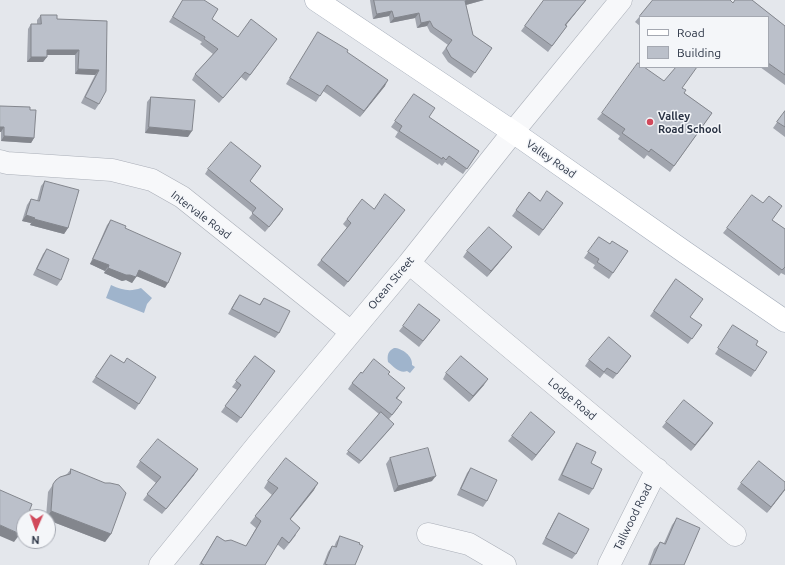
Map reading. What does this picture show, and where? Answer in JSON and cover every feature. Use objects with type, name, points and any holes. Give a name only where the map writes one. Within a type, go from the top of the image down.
[{"type":"main road","name":"Valley Road","points":[[316,0],[513,132],[686,254],[785,321]]},
{"type":"street","name":"Ocean Street","points":[[160,565],[258,444],[409,263],[513,132],[621,0]]},
{"type":"street","name":"Intervale Road","points":[[0,161],[7,163],[112,170],[152,180],[182,198],[351,332]]},
{"type":"street","name":"Lodge Road","points":[[409,263],[735,535]]},
{"type":"street","name":"Tallwood Road","points":[[610,565],[657,469]]},
{"type":"street","points":[[428,534],[469,544],[505,565]]},
{"type":"water","points":[[111,285],[126,290],[141,288],[152,298],[147,304],[144,313],[106,298]]},
{"type":"water","points":[[394,348],[403,351],[411,359],[412,365],[415,367],[410,373],[407,371],[399,371],[388,362],[388,354],[390,350]]},
{"type":"building","points":[[183,0],[204,0],[218,9],[212,19],[238,37],[251,19],[277,39],[250,75],[245,72],[223,98],[195,74],[218,49],[204,39],[205,37],[173,17]]},
{"type":"building","points":[[374,0],[469,0],[465,1],[473,35],[492,48],[475,73],[451,57],[446,48],[452,40],[433,27],[430,21],[421,23],[419,13],[394,18],[392,11],[377,14]]},
{"type":"building","points":[[544,0],[586,0],[565,25],[567,26],[552,46],[525,26]]},
{"type":"building","points":[[653,0],[730,0],[733,3],[735,0],[752,0],[785,26],[785,75],[769,64],[769,16],[640,16]]},
{"type":"building","points":[[41,15],[57,15],[57,19],[107,21],[106,91],[99,104],[85,97],[99,70],[78,69],[79,50],[47,50],[47,57],[31,57],[31,24],[41,24]]},
{"type":"building","points":[[318,32],[348,50],[347,52],[388,80],[364,111],[327,85],[320,96],[290,78]]},
{"type":"building","points":[[638,63],[639,68],[645,68],[664,81],[675,68],[696,68],[682,88],[686,90],[684,93],[712,113],[674,166],[651,149],[649,152],[622,133],[625,129],[602,113]]},
{"type":"building","points":[[414,94],[435,108],[429,117],[479,151],[467,169],[449,156],[446,160],[443,157],[442,159],[399,131],[402,126],[395,121]]},
{"type":"building","points":[[151,97],[195,100],[192,131],[149,127]]},
{"type":"building","points":[[0,106],[30,107],[30,110],[36,110],[34,138],[4,136],[4,127],[0,127]]},
{"type":"building","points":[[785,111],[785,127],[777,122]]},
{"type":"building","points":[[231,142],[261,166],[250,181],[283,209],[269,227],[252,213],[256,208],[208,169]]},
{"type":"building","points":[[45,181],[79,190],[68,228],[34,219],[35,218],[26,215],[31,199],[39,201]]},
{"type":"building","points":[[547,191],[563,203],[543,230],[516,210],[529,192],[540,201]]},
{"type":"building","points":[[385,194],[405,210],[348,282],[321,260],[351,223],[347,219],[362,199],[374,209]]},
{"type":"building","points":[[752,195],[763,203],[769,196],[782,206],[772,220],[785,229],[785,267],[782,270],[727,228]]},
{"type":"building","points":[[111,220],[126,226],[125,228],[181,253],[168,283],[139,270],[136,277],[126,275],[108,268],[109,265],[93,259]]},
{"type":"building","points":[[489,227],[512,247],[491,271],[467,251]]},
{"type":"building","points":[[599,237],[610,244],[612,241],[628,251],[613,273],[597,262],[599,259],[588,252]]},
{"type":"building","points":[[47,249],[69,259],[61,280],[37,269]]},
{"type":"building","points":[[676,279],[703,299],[690,317],[702,325],[692,339],[654,311]]},
{"type":"building","points":[[240,295],[260,305],[264,298],[290,311],[279,333],[232,309]]},
{"type":"building","points":[[419,304],[440,320],[423,341],[403,326]]},
{"type":"building","points":[[733,325],[758,341],[756,345],[767,352],[755,371],[718,348]]},
{"type":"building","points":[[609,337],[631,356],[617,374],[607,368],[604,372],[589,360]]},
{"type":"building","points":[[111,355],[124,363],[127,358],[156,377],[139,404],[96,377]]},
{"type":"building","points":[[255,356],[275,371],[241,418],[225,406],[241,385],[236,381]]},
{"type":"building","points":[[461,356],[488,379],[473,396],[446,373]]},
{"type":"building","points":[[374,359],[390,372],[388,374],[405,388],[396,398],[402,402],[392,415],[352,383]]},
{"type":"building","points":[[684,400],[713,423],[695,445],[666,422]]},
{"type":"building","points":[[381,412],[394,424],[361,461],[348,451]]},
{"type":"building","points":[[531,412],[555,432],[536,455],[512,436]]},
{"type":"building","points":[[158,439],[198,469],[166,509],[147,494],[161,477],[140,461]]},
{"type":"building","points":[[577,443],[596,452],[591,463],[602,469],[593,489],[562,475]]},
{"type":"building","points":[[428,448],[436,476],[398,486],[390,458]]},
{"type":"building","points":[[286,458],[318,483],[290,519],[300,528],[289,543],[282,537],[265,565],[204,565],[201,563],[217,536],[225,541],[231,540],[246,546],[261,521],[255,516],[278,488],[268,481]]},
{"type":"building","points":[[759,461],[785,482],[785,489],[771,507],[741,483]]},
{"type":"building","points":[[471,468],[497,480],[487,501],[461,489]]},
{"type":"building","points":[[71,469],[105,483],[119,485],[126,493],[111,534],[56,513],[56,509],[51,509],[53,484],[60,477],[70,474]]},
{"type":"building","points":[[0,490],[32,504],[30,509],[16,509],[16,532],[0,525]]},
{"type":"building","points":[[559,513],[589,529],[576,554],[546,538]]},
{"type":"building","points":[[677,518],[700,528],[684,565],[650,565],[660,542],[665,544]]},
{"type":"building","points":[[340,536],[360,543],[359,544],[363,546],[355,565],[325,564],[332,546],[336,547]]},
{"type":"place","name":"Valley Road School","points":[[650,122]]}]
